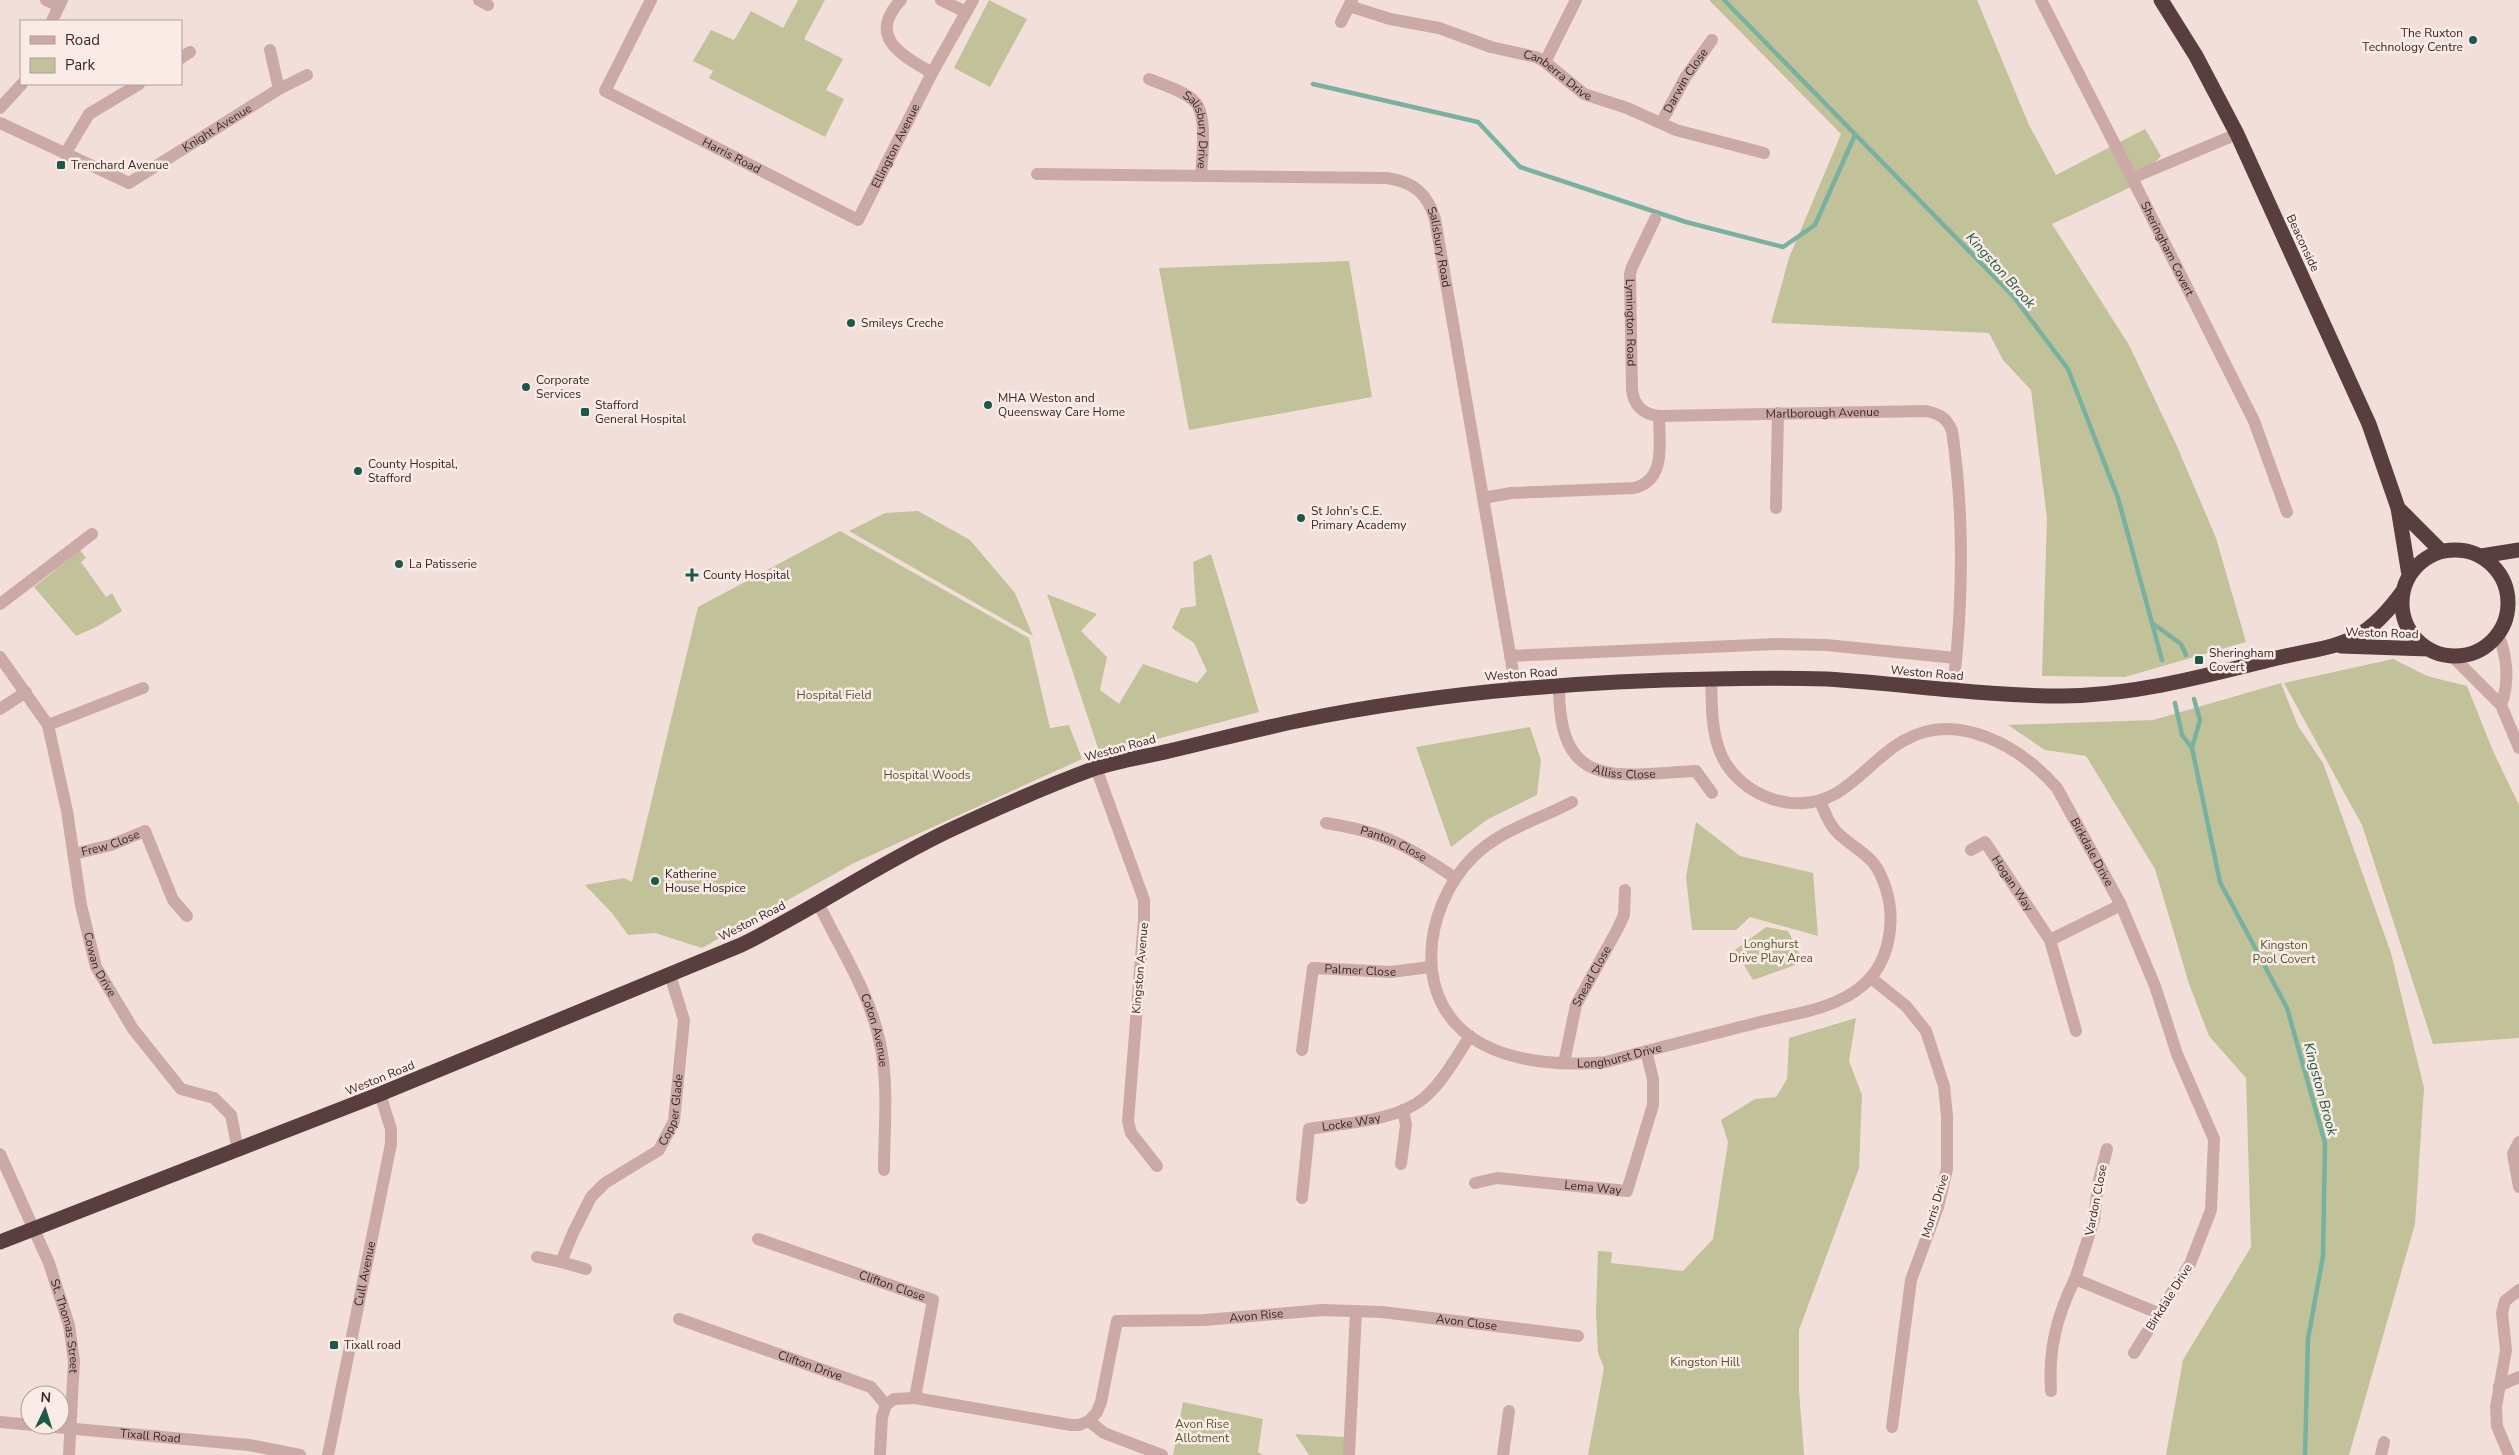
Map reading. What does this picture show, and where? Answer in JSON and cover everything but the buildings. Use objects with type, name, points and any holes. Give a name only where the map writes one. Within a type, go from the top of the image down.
[{"type":"highway","name":"Beaconside","points":[[2161,0],[2196,56],[2237,134],[2369,424],[2398,508],[2409,575]]},
{"type":"highway","name":"Beaconside","points":[[2398,508],[2441,551]]},
{"type":"highway","points":[[2461,550],[2481,556],[2497,570],[2508,593],[2507,615],[2498,634],[2485,646],[2471,654],[2453,657],[2429,649],[2414,636],[2404,620],[2403,591],[2409,575],[2421,562],[2441,551],[2461,550]]},
{"type":"highway","points":[[2481,556],[2519,550]]},
{"type":"highway","points":[[2508,593],[2519,582]]},
{"type":"highway","name":"Weston Road","points":[[0,1242],[380,1094],[741,945],[898,856],[950,830],[1096,768],[1298,721],[1458,694],[1516,689],[1711,679],[1828,680],[1953,690],[2066,696],[2120,692],[2177,682],[2275,658],[2335,646],[2364,634],[2385,616],[2403,591]]},
{"type":"highway","name":"Weston Road","points":[[2335,646],[2429,649]]},
{"type":"street","points":[[46,0],[60,3],[52,20]]},
{"type":"street","name":"Harris Road","points":[[651,0],[605,91],[858,220]]},
{"type":"street","points":[[901,0],[894,8],[888,21],[888,37],[901,55],[932,73]]},
{"type":"street","points":[[941,0],[966,12]]},
{"type":"street","name":"Ellington Avenue","points":[[858,220],[932,73],[973,0]]},
{"type":"street","points":[[1545,62],[1576,0]]},
{"type":"street","name":"Sheringham Covert","points":[[2040,0],[2254,421],[2287,512]]},
{"type":"street","name":"Canberra Drive","points":[[1341,22],[1350,3],[1390,19],[1439,28],[1491,46],[1536,57],[1545,62],[1584,94],[1627,108],[1691,135],[1764,153]]},
{"type":"street","name":"Darwin Close","points":[[1661,123],[1685,78],[1712,40]]},
{"type":"street","points":[[270,50],[279,89]]},
{"type":"street","name":"Knight Avenue","points":[[65,154],[129,183],[279,89],[307,74]]},
{"type":"street","name":"Salisbury Drive","points":[[1149,79],[1188,96],[1199,107],[1202,118],[1202,176]]},
{"type":"street","points":[[0,108],[21,85]]},
{"type":"street","points":[[0,123],[65,154],[89,114],[136,85]]},
{"type":"street","points":[[2132,178],[2237,134]]},
{"type":"street","name":"Salisbury Road","points":[[1037,174],[1386,178],[1398,180],[1420,192],[1430,202],[1435,219],[1516,689]]},
{"type":"street","name":"Lymington Road","points":[[1655,219],[1630,274],[1632,390],[1633,397],[1639,408],[1644,412],[1659,416]]},
{"type":"street","name":"Marlborough Avenue","points":[[1659,416],[1926,411],[1944,417],[1949,422],[1956,461],[1962,525],[1962,590],[1953,690]]},
{"type":"street","points":[[1776,508],[1778,413]]},
{"type":"street","points":[[1483,498],[1511,493],[1634,488],[1644,485],[1656,473],[1659,461],[1659,416]]},
{"type":"street","points":[[0,604],[92,534]]},
{"type":"street","points":[[2498,634],[2505,650],[2506,693],[2500,705]]},
{"type":"street","name":"Weston Road","points":[[1510,656],[1776,644],[1826,645],[1956,658]]},
{"type":"street","name":"Cowan Drive","points":[[0,657],[48,725],[74,854],[81,905],[96,967],[133,1029],[181,1089],[214,1098],[231,1115],[238,1150]]},
{"type":"street","points":[[2453,657],[2500,705],[2519,748]]},
{"type":"street","name":"Birkdale Drive","points":[[1711,679],[1712,715],[1722,758],[1731,770],[1752,790],[1773,799],[1796,804],[1820,801],[1848,785],[1903,741],[1921,733],[1952,730],[1989,738],[2012,748],[2029,760],[2057,788],[2121,905],[2155,986],[2177,1054],[2214,1139],[2210,1210],[2190,1264],[2134,1353]]},
{"type":"street","name":"Alliss Close","points":[[1559,686],[1563,732],[1569,749],[1580,760],[1592,768],[1617,775],[1696,771],[1712,792]]},
{"type":"street","points":[[48,725],[143,688]]},
{"type":"street","points":[[0,708],[26,692]]},
{"type":"street","name":"Kingston Avenue","points":[[1096,768],[1144,900],[1128,1121],[1131,1133],[1157,1166]]},
{"type":"street","name":"Longhurst Drive","points":[[1572,802],[1490,842],[1455,878],[1441,906],[1433,930],[1430,966],[1440,999],[1452,1017],[1470,1036],[1502,1052],[1564,1064],[1606,1062],[1807,1011],[1851,994],[1870,978],[1882,959],[1890,930],[1891,912],[1887,891],[1875,865],[1864,852],[1841,836],[1833,827],[1820,801]]},
{"type":"street","name":"Panton Close","points":[[1326,823],[1368,830],[1386,836],[1420,854],[1455,878]]},
{"type":"street","name":"Frew Close","points":[[74,854],[111,845],[145,831],[173,900],[187,916]]},
{"type":"street","name":"Hogan Way","points":[[1972,850],[1985,842],[2050,940],[2076,1031]]},
{"type":"street","name":"Snead Close","points":[[1564,1064],[1576,1006],[1624,915],[1625,890]]},
{"type":"street","name":"Coton Avenue","points":[[818,903],[861,987],[880,1042],[884,1075],[884,1170]]},
{"type":"street","points":[[2050,940],[2121,905]]},
{"type":"street","name":"Palmer Close","points":[[1302,1050],[1313,968],[1384,972],[1430,966]]},
{"type":"street","name":"Copper Glade","points":[[562,1262],[573,1232],[591,1197],[605,1183],[659,1150],[674,1121],[684,1020],[670,975]]},
{"type":"street","name":"Morris Drive","points":[[1870,978],[1906,1006],[1926,1031],[1944,1086],[1948,1116],[1947,1169],[1938,1207],[1911,1280],[1892,1427]]},
{"type":"street","name":"Locke Way","points":[[1302,1198],[1310,1129],[1403,1110],[1425,1098],[1470,1036]]},
{"type":"street","name":"Lema Way","points":[[1475,1183],[1497,1178],[1627,1191],[1654,1104],[1653,1079],[1646,1051]]},
{"type":"street","name":"Cull Avenue","points":[[328,1455],[391,1144],[391,1129],[380,1094]]},
{"type":"street","points":[[1401,1164],[1406,1125],[1403,1110]]},
{"type":"street","points":[[2519,1142],[2513,1154],[2519,1187]]},
{"type":"street","name":"Vardon Close","points":[[2051,1390],[2049,1371],[2058,1317],[2075,1279],[2094,1220],[2098,1184],[2107,1149]]},
{"type":"street","name":"St. Thomas Street","points":[[0,1154],[32,1229],[49,1263],[69,1326],[74,1361],[68,1455]]},
{"type":"street","name":"Clifton Close","points":[[758,1239],[933,1300],[915,1398]]},
{"type":"street","points":[[537,1257],[586,1269]]},
{"type":"street","points":[[2075,1279],[2158,1313]]},
{"type":"street","points":[[2509,1455],[2497,1426],[2496,1407],[2506,1350],[2502,1313],[2505,1301],[2519,1290]]},
{"type":"street","name":"Avon Rise","points":[[1089,1421],[1097,1412],[1101,1402],[1117,1321],[1205,1320],[1322,1310],[1356,1311]]},
{"type":"street","points":[[1349,1455],[1356,1311]]},
{"type":"street","name":"Avon Close","points":[[1356,1311],[1382,1312],[1578,1336]]},
{"type":"street","name":"Clifton Drive","points":[[679,1319],[864,1384],[878,1393],[886,1405]]},
{"type":"street","points":[[2499,1386],[2519,1377]]},
{"type":"street","points":[[880,1455],[882,1417],[886,1405],[894,1399],[915,1398],[1072,1425],[1079,1425],[1089,1421],[1104,1433],[1162,1455]]},
{"type":"street","points":[[1503,1455],[1509,1411]]},
{"type":"street","name":"Tixall Road","points":[[0,1422],[249,1445],[300,1455]]},
{"type":"green space","points":[[798,0],[825,0],[804,39],[843,59],[826,90],[844,99],[825,137],[709,78],[713,71],[693,61],[711,30],[734,40],[751,11],[783,28]]},
{"type":"green space","points":[[989,0],[1027,19],[990,87],[954,68]]},
{"type":"green space","points":[[1709,0],[1977,0],[2029,125],[2056,175],[2145,129],[2161,156],[2131,187],[2052,224],[2129,345],[2176,444],[2216,538],[2246,642],[2125,677],[2042,676],[2047,518],[2031,390],[2003,360],[1989,333],[1771,323],[1789,258],[1841,134]]},
{"type":"green space","points":[[1349,261],[1372,397],[1189,430],[1159,268]]},
{"type":"green space","points":[[918,511],[970,540],[1015,593],[1033,636],[849,531],[885,513]]},
{"type":"green space","name":"Hospital Field","points":[[840,531],[1029,638],[1050,728],[1069,725],[1082,759],[854,863],[702,948],[655,933],[628,935],[612,913],[585,885],[624,878],[632,882],[698,607]]},
{"type":"green space","points":[[80,550],[86,558],[81,562],[106,597],[112,593],[122,611],[98,626],[76,636],[34,587]]},
{"type":"green space","points":[[1211,554],[1259,712],[1100,754],[1047,594],[1097,614],[1081,631],[1107,657],[1100,690],[1119,704],[1143,664],[1197,683],[1207,671],[1194,643],[1172,628],[1181,608],[1196,606],[1193,562]]},
{"type":"green space","points":[[2393,659],[2427,676],[2467,686],[2493,751],[2519,805],[2519,1038],[2433,1044],[2362,825],[2284,683]]},
{"type":"green space","name":"Kingston Pool Covert","points":[[2281,683],[2298,726],[2323,763],[2391,953],[2424,1088],[2415,1224],[2349,1455],[2166,1455],[2183,1360],[2251,1247],[2246,1078],[2209,1036],[2189,984],[2155,869],[2086,756],[2045,750],[2008,725],[2153,720]]},
{"type":"green space","points":[[1530,727],[1541,760],[1537,795],[1488,819],[1451,847],[1416,747]]},
{"type":"green space","points":[[1696,822],[1740,856],[1813,873],[1818,936],[1750,917],[1736,930],[1692,930],[1686,877]]},
{"type":"green space","name":"Longhurst Drive Play Area","points":[[1766,927],[1788,931],[1804,962],[1753,980],[1735,950]]},
{"type":"green space","name":"Kingston Hill","points":[[1856,1018],[1849,1061],[1862,1095],[1859,1168],[1799,1330],[1799,1391],[1804,1455],[1588,1455],[1604,1368],[1598,1353],[1596,1313],[1598,1251],[1612,1252],[1611,1263],[1683,1271],[1713,1239],[1728,1142],[1721,1120],[1755,1099],[1776,1097],[1787,1079],[1789,1038]]},
{"type":"green space","name":"Avon Rise Allotment","points":[[1183,1402],[1263,1419],[1258,1452],[1263,1455],[1173,1455]]},
{"type":"green space","points":[[1295,1434],[1345,1437],[1344,1455],[1309,1455]]},
{"type":"waterway","name":"Kingston Brook","points":[[1724,0],[2013,296],[2068,369],[2118,498],[2152,623],[2181,644],[2186,655]]},
{"type":"waterway","points":[[1313,84],[1478,122],[1520,167],[1686,222],[1783,247],[1815,225],[1855,135]]},
{"type":"waterway","name":"Kingston Brook","points":[[2152,623],[2162,660]]},
{"type":"waterway","name":"Kingston Brook","points":[[2194,699],[2200,720],[2192,748],[2220,882],[2287,1008],[2325,1143],[2323,1256],[2308,1339],[2305,1455]]},
{"type":"waterway","name":"Kingston Brook","points":[[2175,703],[2182,735],[2192,748]]},
{"type":"place","name":"The Ruxton Technology Centre","points":[[2473,40]]},
{"type":"place","name":"Trenchard Avenue","points":[[61,165]]},
{"type":"place","name":"Smileys Creche","points":[[851,323]]},
{"type":"place","name":"Corporate Services","points":[[526,387]]},
{"type":"place","name":"MHA Weston and Queensway Care Home","points":[[988,405]]},
{"type":"place","name":"Stafford General Hospital","points":[[585,412]]},
{"type":"place","name":"County Hospital, Stafford","points":[[358,471]]},
{"type":"place","name":"St John's C.E. Primary Academy","points":[[1301,518]]},
{"type":"place","name":"La Patisserie","points":[[399,564]]},
{"type":"place","name":"County Hospital","points":[[692,575]]},
{"type":"place","name":"Sheringham Covert","points":[[2199,660]]},
{"type":"place","name":"Katherine House Hospice","points":[[655,881]]},
{"type":"place","name":"Tixall road","points":[[334,1345]]},
{"type":"park label","name":"Hospital Woods","points":[[927,775]]}]
